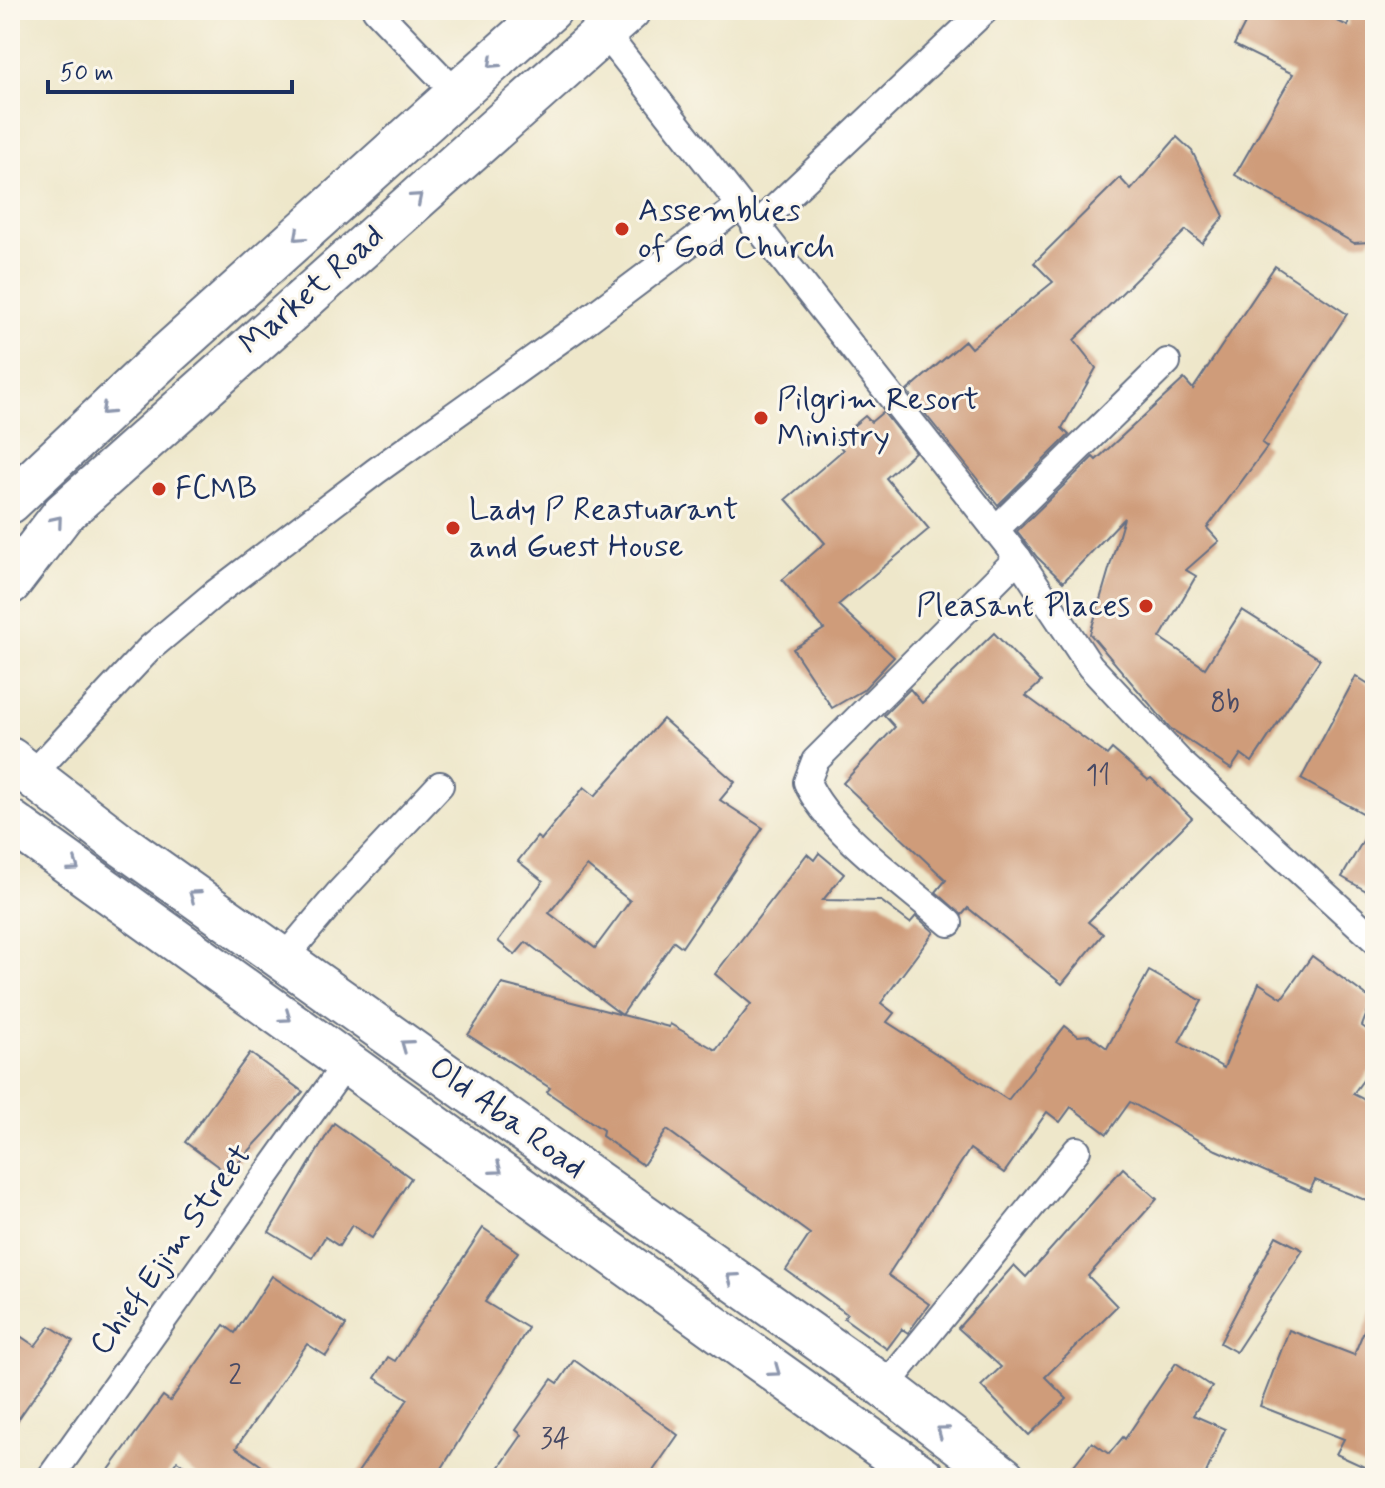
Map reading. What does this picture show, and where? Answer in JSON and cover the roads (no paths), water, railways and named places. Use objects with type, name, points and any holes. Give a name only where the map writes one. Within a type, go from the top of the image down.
[{"type":"main road","name":"Market Road","points":[[10,502],[162,359],[550,10]]},
{"type":"main road","name":"Market Road","points":[[10,583],[63,514],[190,397],[617,22]]},
{"type":"main road","name":"Old Aba Road","points":[[20,768],[885,1387],[1004,1478]]},
{"type":"main road","name":"Old Aba Road","points":[[10,821],[348,1061],[924,1478]]},
{"type":"street","points":[[376,10],[458,95]]},
{"type":"street","points":[[20,768],[150,648],[213,595],[376,471],[578,327],[746,217],[985,10]]},
{"type":"street","points":[[617,22],[746,217],[1018,558],[1090,666],[1179,761],[1375,940]]},
{"type":"street","points":[[995,530],[1167,362]]},
{"type":"street","points":[[949,923],[833,822],[814,800],[807,782],[815,761],[1018,558]]},
{"type":"street","points":[[284,958],[339,893],[440,785]]},
{"type":"street","name":"Chief Ejim Street","points":[[50,1478],[348,1061]]},
{"type":"street","points":[[885,1387],[1077,1150]]},
{"type":"place","name":"Assemblies of God Church","points":[[622,229]]},
{"type":"place","name":"Pilgrim Resort Ministry","points":[[761,418]]},
{"type":"place","name":"FCMB","points":[[159,489]]},
{"type":"place","name":"Lady P Reastuarant and Guest House","points":[[453,528]]},
{"type":"place","name":"Pleasant Places","points":[[1146,606]]}]
